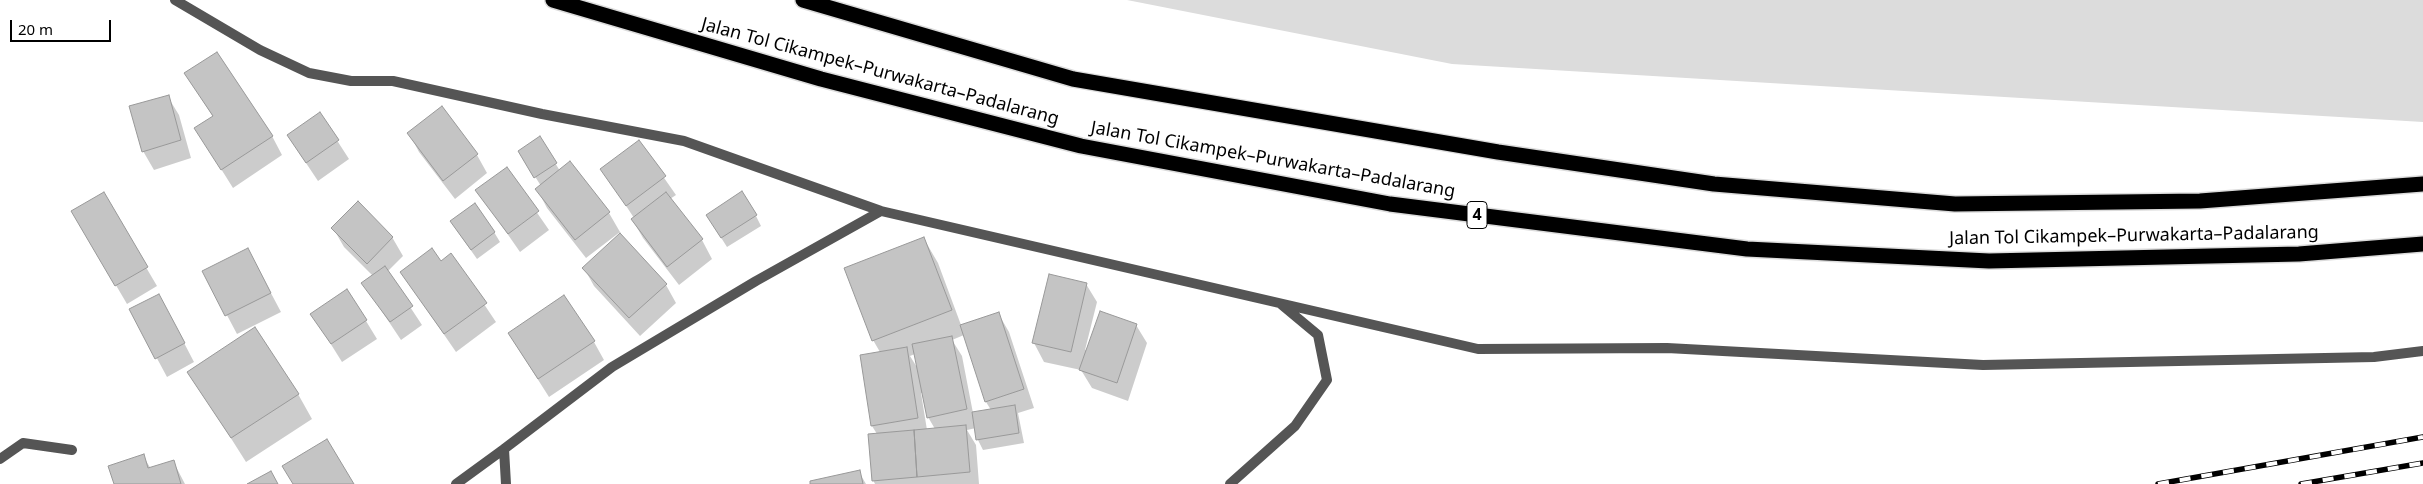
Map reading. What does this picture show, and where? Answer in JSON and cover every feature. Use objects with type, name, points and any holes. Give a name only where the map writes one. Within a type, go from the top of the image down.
[{"type":"highway","name":"Jalan Tol Cikampek–Purwakarta–Padalarang","points":[[553,0],[821,79],[1081,146],[1390,204],[1747,249],[1989,261],[2299,254],[2423,244]]},
{"type":"highway","name":"Jalan Tol Cikampek–Purwakarta–Padalarang","points":[[803,0],[1073,79],[1498,152],[1714,184],[1954,204],[2200,201],[2423,184]]},
{"type":"street","points":[[175,0],[260,50],[309,73],[351,81],[392,81],[542,114],[684,141],[881,211],[1478,349],[1667,348],[1983,365],[2374,357],[2423,351]]},
{"type":"street","points":[[456,484],[612,367],[756,281],[881,211]]},
{"type":"street","points":[[1230,484],[1296,426],[1328,380],[1318,335],[1279,303]]},
{"type":"street","points":[[0,459],[23,442],[72,450]]},
{"type":"street","points":[[504,449],[506,484]]},
{"type":"shaded area","points":[[1127,0],[2423,0],[2423,122],[1452,64]]},
{"type":"building","points":[[217,52],[273,136],[221,170],[194,128],[213,116],[184,73]]},
{"type":"building","points":[[169,95],[181,140],[142,152],[129,106]]},
{"type":"building","points":[[442,106],[478,154],[443,181],[407,133]]},
{"type":"building","points":[[320,112],[339,140],[306,163],[287,135]]},
{"type":"building","points":[[540,136],[557,163],[534,178],[518,151]]},
{"type":"building","points":[[639,140],[666,176],[626,206],[600,169]]},
{"type":"building","points":[[570,161],[610,212],[575,240],[535,189]]},
{"type":"building","points":[[507,167],[539,211],[508,234],[475,190]]},
{"type":"building","points":[[742,191],[757,215],[721,238],[706,215]]},
{"type":"building","points":[[104,192],[148,267],[115,286],[71,211]]},
{"type":"building","points":[[666,192],[703,239],[667,267],[631,219]]},
{"type":"building","points":[[358,201],[393,237],[367,264],[331,228]]},
{"type":"building","points":[[475,203],[495,232],[471,250],[450,221]]},
{"type":"building","points":[[620,233],[667,284],[629,318],[582,268]]},
{"type":"building","points":[[924,237],[952,310],[872,341],[844,268]]},
{"type":"building","points":[[248,248],[271,293],[225,316],[202,271]]},
{"type":"building","points":[[432,248],[441,261],[451,253],[487,303],[444,334],[400,272]]},
{"type":"building","points":[[385,266],[413,306],[390,322],[361,283]]},
{"type":"building","points":[[1049,274],[1087,283],[1071,352],[1032,343]]},
{"type":"building","points":[[347,289],[367,320],[331,344],[310,314]]},
{"type":"building","points":[[159,294],[185,343],[155,359],[129,309]]},
{"type":"building","points":[[564,295],[595,341],[538,379],[508,333]]},
{"type":"building","points":[[1100,311],[1137,324],[1117,383],[1079,370]]},
{"type":"building","points":[[999,312],[1024,389],[985,402],[960,325]]},
{"type":"building","points":[[255,327],[299,394],[231,438],[187,372]]},
{"type":"building","points":[[952,336],[967,409],[927,418],[912,344]]},
{"type":"building","points":[[907,347],[918,418],[871,426],[860,355]]},
{"type":"building","points":[[1015,405],[1019,433],[976,440],[972,412]]},
{"type":"building","points":[[966,425],[970,472],[917,477],[914,430]]},
{"type":"building","points":[[914,430],[917,477],[872,481],[868,434]]},
{"type":"building","points":[[327,439],[354,484],[293,484],[282,466]]},
{"type":"building","points":[[144,454],[148,468],[174,460],[181,484],[114,484],[108,466]]},
{"type":"building","points":[[860,470],[863,484],[810,484],[810,481]]},
{"type":"building","points":[[271,471],[278,484],[247,484]]},
{"type":"railway","points":[[2158,484],[2423,437]]},
{"type":"railway","points":[[2301,484],[2423,463]]}]
